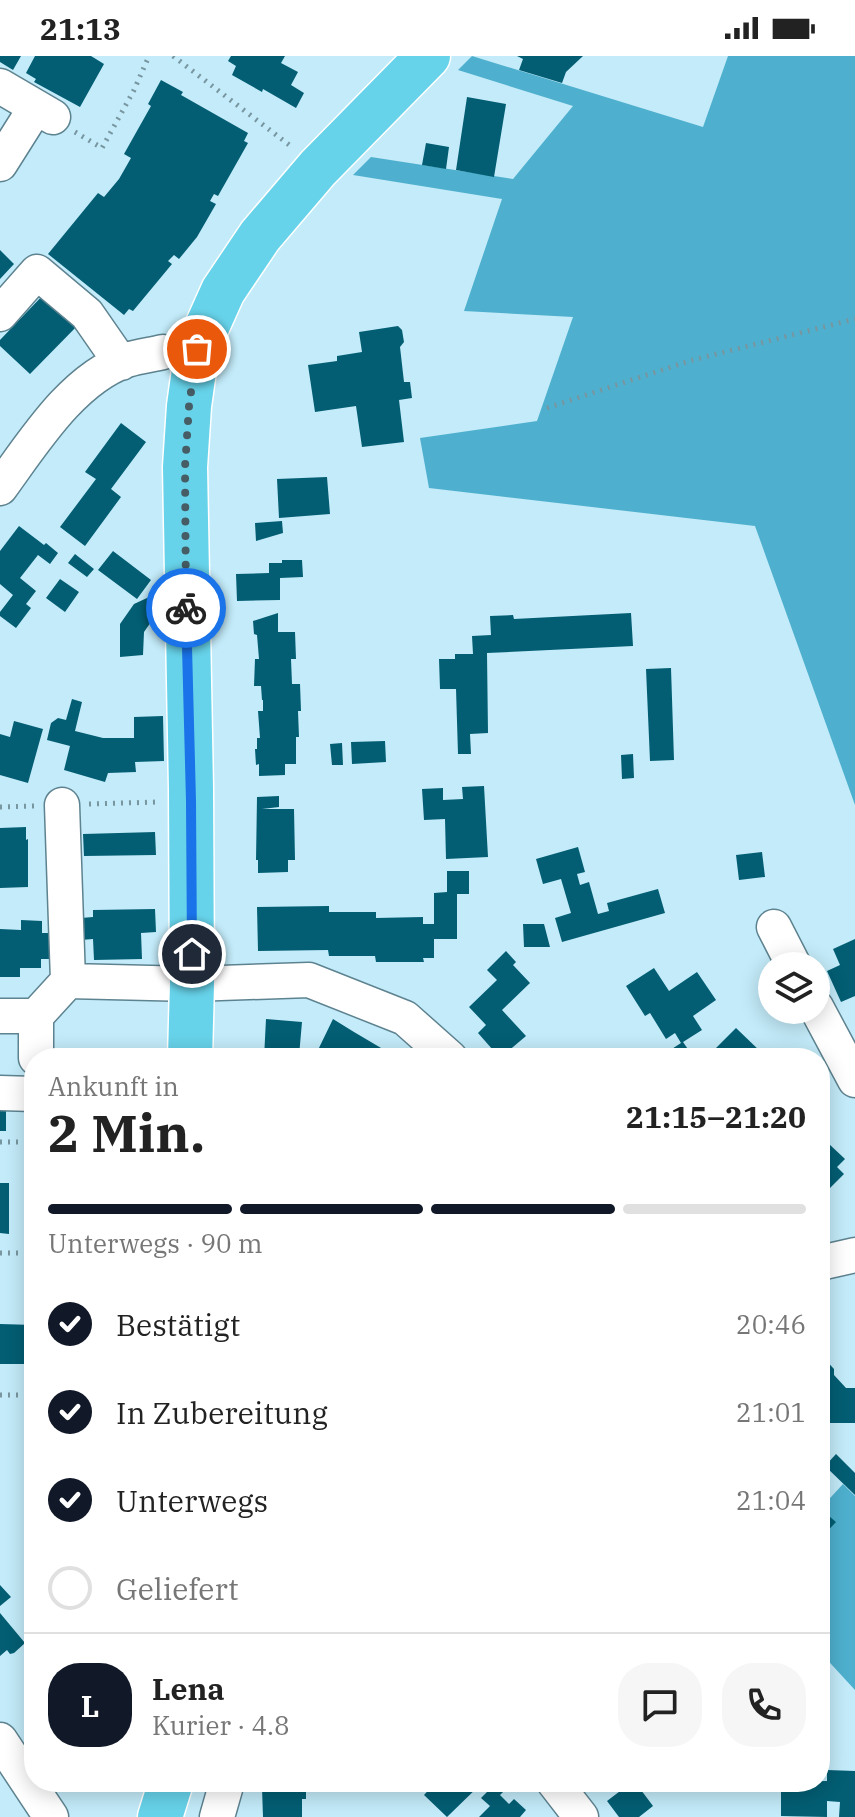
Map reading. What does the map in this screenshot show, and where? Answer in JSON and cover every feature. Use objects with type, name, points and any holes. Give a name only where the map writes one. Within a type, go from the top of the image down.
[{"type":"main road","points":[[190,1048],[191,801],[185,467],[197,349],[223,291],[260,236],[318,168],[428,56]]},
{"type":"main road","points":[[160,1817],[168,1792]]},
{"type":"street","points":[[0,86],[44,112],[0,164]]},
{"type":"street","points":[[0,314],[37,272],[87,314],[121,363]]},
{"type":"street","points":[[0,488],[67,402],[96,376],[121,363],[163,352]]},
{"type":"street","points":[[36,1048],[36,1016],[68,981],[62,805]]},
{"type":"street","points":[[774,927],[787,952]]},
{"type":"street","points":[[68,981],[192,984],[309,980],[405,1018],[439,1048]]},
{"type":"street","points":[[0,1016],[36,1016]]},
{"type":"street","points":[[825,1024],[855,1080]]},
{"type":"street","points":[[0,1093],[24,1094]]},
{"type":"street","points":[[830,1261],[855,1255]]},
{"type":"street","points":[[0,1740],[24,1776]]},
{"type":"street","points":[[34,1792],[51,1817]]},
{"type":"street","points":[[217,1817],[224,1792]]},
{"type":"street","points":[[562,1792],[581,1817]]},
{"type":"path","points":[[44,112],[102,148],[149,56]]},
{"type":"path","points":[[173,56],[318,168]]},
{"type":"path","points":[[547,408],[689,361],[855,319]]},
{"type":"path","points":[[0,807],[191,801]]},
{"type":"path","points":[[0,1142],[24,1142]]},
{"type":"path","points":[[0,1253],[24,1253]]},
{"type":"path","points":[[0,1395],[24,1395]]},
{"type":"shaded area","points":[[472,56],[703,127],[728,56],[855,56],[855,805],[755,526],[429,488],[420,438],[537,421],[573,317],[464,311],[502,199],[353,175],[371,157],[513,179],[573,106],[458,70]]},
{"type":"shaded area","points":[[843,1484],[855,1496],[855,1690],[830,1663],[830,1498]]},
{"type":"building","points":[[0,56],[21,56],[13,70],[0,62]]},
{"type":"building","points":[[35,56],[91,56],[104,64],[80,107],[34,82],[36,79],[26,73]]},
{"type":"building","points":[[231,56],[285,56],[281,63],[298,72],[291,85],[304,93],[296,108],[232,75],[236,66],[228,61]]},
{"type":"building","points":[[517,56],[583,56],[566,72],[562,83],[519,70],[523,59]]},
{"type":"building","points":[[161,80],[183,92],[181,95],[248,133],[244,141],[248,143],[218,196],[214,194],[210,201],[216,204],[197,237],[179,259],[174,255],[168,261],[172,264],[133,311],[129,309],[124,315],[48,254],[98,193],[104,197],[119,179],[131,158],[124,154],[151,106],[148,104]]},
{"type":"building","points":[[467,97],[506,104],[494,177],[456,170]]},
{"type":"building","points":[[426,143],[449,147],[446,169],[422,165]]},
{"type":"building","points":[[0,250],[14,264],[0,279]]},
{"type":"building","points":[[47,291],[80,323],[30,374],[0,346],[0,340]]},
{"type":"building","points":[[398,326],[404,342],[400,347],[404,382],[410,382],[412,398],[399,400],[404,442],[362,447],[356,406],[315,412],[308,365],[337,361],[337,356],[362,352],[359,332]]},
{"type":"building","points":[[121,423],[146,442],[111,489],[121,497],[85,546],[60,527],[96,479],[85,472]]},
{"type":"building","points":[[327,477],[330,514],[279,518],[277,479]]},
{"type":"building","points":[[282,521],[283,533],[256,541],[255,523]]},
{"type":"building","points":[[19,526],[58,553],[50,564],[38,555],[20,578],[36,591],[26,604],[31,608],[16,628],[0,616],[13,595],[0,584],[0,551]]},
{"type":"building","points":[[113,551],[151,580],[137,599],[98,570]]},
{"type":"building","points":[[75,554],[94,569],[87,577],[68,563]]},
{"type":"building","points":[[282,560],[302,560],[303,577],[280,578],[280,600],[237,601],[236,574],[269,573],[269,563],[282,563]]},
{"type":"building","points":[[60,579],[79,592],[65,612],[46,598]]},
{"type":"building","points":[[160,592],[160,609],[144,632],[143,655],[120,657],[120,624],[134,604]]},
{"type":"building","points":[[278,613],[278,632],[295,632],[296,659],[291,659],[292,684],[300,684],[301,711],[298,711],[296,764],[285,764],[285,775],[259,776],[255,749],[257,738],[260,738],[258,711],[263,711],[263,700],[261,686],[254,686],[255,659],[259,659],[253,621]]},
{"type":"building","points":[[631,613],[633,646],[487,653],[488,733],[470,734],[471,754],[458,754],[456,689],[440,689],[439,659],[455,659],[455,654],[473,654],[472,636],[491,635],[490,616],[513,615],[514,619]]},
{"type":"building","points":[[671,668],[674,760],[650,761],[646,669]]},
{"type":"building","points":[[72,699],[82,702],[75,731],[103,738],[134,738],[134,717],[163,716],[164,761],[135,762],[136,772],[108,773],[105,782],[64,770],[70,746],[47,740],[51,723],[58,718],[66,720]]},
{"type":"building","points":[[14,721],[43,729],[28,783],[0,775],[0,734],[10,737]]},
{"type":"building","points":[[385,741],[386,762],[352,764],[351,742]]},
{"type":"building","points":[[342,743],[343,765],[332,765],[330,744]]},
{"type":"building","points":[[633,754],[634,778],[622,779],[621,755]]},
{"type":"building","points":[[484,786],[488,857],[446,859],[445,819],[424,820],[422,789],[443,788],[443,800],[463,799],[462,787]]},
{"type":"building","points":[[279,796],[279,807],[262,809],[294,809],[295,860],[288,860],[288,872],[258,873],[257,797]]},
{"type":"building","points":[[26,827],[28,887],[0,888],[0,828]]},
{"type":"building","points":[[155,832],[156,855],[84,856],[83,834]]},
{"type":"building","points":[[578,847],[585,872],[577,874],[580,885],[589,882],[598,914],[609,911],[607,903],[658,889],[665,913],[562,942],[555,918],[571,913],[561,879],[543,884],[536,859]]},
{"type":"building","points":[[762,852],[765,877],[739,880],[736,855]]},
{"type":"building","points":[[447,871],[469,871],[469,894],[457,894],[457,939],[434,939],[434,958],[423,958],[424,962],[376,962],[375,956],[329,956],[328,950],[258,951],[257,907],[329,906],[329,912],[376,912],[376,918],[423,917],[423,924],[434,924],[434,893],[447,892]]},
{"type":"building","points":[[155,909],[156,932],[141,933],[142,959],[94,960],[93,939],[81,940],[81,918],[93,917],[93,910]]},
{"type":"building","points":[[21,920],[42,921],[42,933],[53,933],[53,959],[41,959],[41,968],[20,968],[20,977],[0,977],[0,929],[21,930]]},
{"type":"building","points":[[523,924],[544,924],[550,947],[524,947]]},
{"type":"building","points":[[855,939],[855,996],[841,1002],[830,978],[830,970],[840,965],[833,949]]},
{"type":"building","points":[[506,951],[516,962],[513,965],[530,983],[502,1010],[526,1036],[512,1048],[491,1048],[478,1033],[486,1025],[469,1007],[497,980],[487,970]]},
{"type":"building","points":[[654,968],[669,991],[697,972],[716,1000],[693,1016],[702,1030],[683,1042],[687,1048],[673,1048],[681,1043],[675,1033],[666,1039],[650,1013],[645,1016],[626,986]]},
{"type":"building","points":[[266,1019],[302,1022],[300,1048],[265,1048]]},
{"type":"building","points":[[333,1019],[381,1048],[319,1048]]},
{"type":"building","points":[[736,1028],[757,1048],[716,1048]]},
{"type":"building","points":[[0,1108],[6,1109],[6,1131],[0,1131]]},
{"type":"building","points":[[830,1145],[845,1159],[837,1167],[844,1174],[830,1188]]},
{"type":"building","points":[[0,1183],[9,1183],[9,1234],[0,1233]]},
{"type":"building","points":[[0,1324],[24,1325],[24,1364],[0,1364]]},
{"type":"building","points":[[830,1365],[834,1375],[846,1388],[855,1388],[855,1423],[830,1423]]},
{"type":"building","points":[[836,1454],[855,1473],[855,1495],[830,1471],[830,1461]]},
{"type":"building","points":[[0,1585],[11,1597],[0,1606]]},
{"type":"building","points":[[0,1613],[24,1644],[14,1653],[10,1654],[7,1650],[0,1656]]},
{"type":"building","points":[[830,1770],[855,1771],[855,1817],[839,1817],[840,1802],[827,1801],[827,1817],[781,1816],[781,1792],[830,1792]]},
{"type":"building","points":[[262,1792],[306,1792],[306,1799],[302,1799],[302,1817],[263,1817]]},
{"type":"building","points":[[427,1792],[473,1792],[447,1817],[424,1795]]},
{"type":"building","points":[[487,1792],[503,1792],[500,1795],[509,1804],[514,1799],[526,1810],[520,1817],[479,1817],[490,1806],[481,1798]]},
{"type":"building","points":[[619,1792],[642,1792],[653,1806],[639,1817],[619,1817],[607,1801]]},
{"type":"way so far","points":[[186,608],[185,467],[197,349]]},
{"type":"route","points":[[186,608],[192,954]]}]
